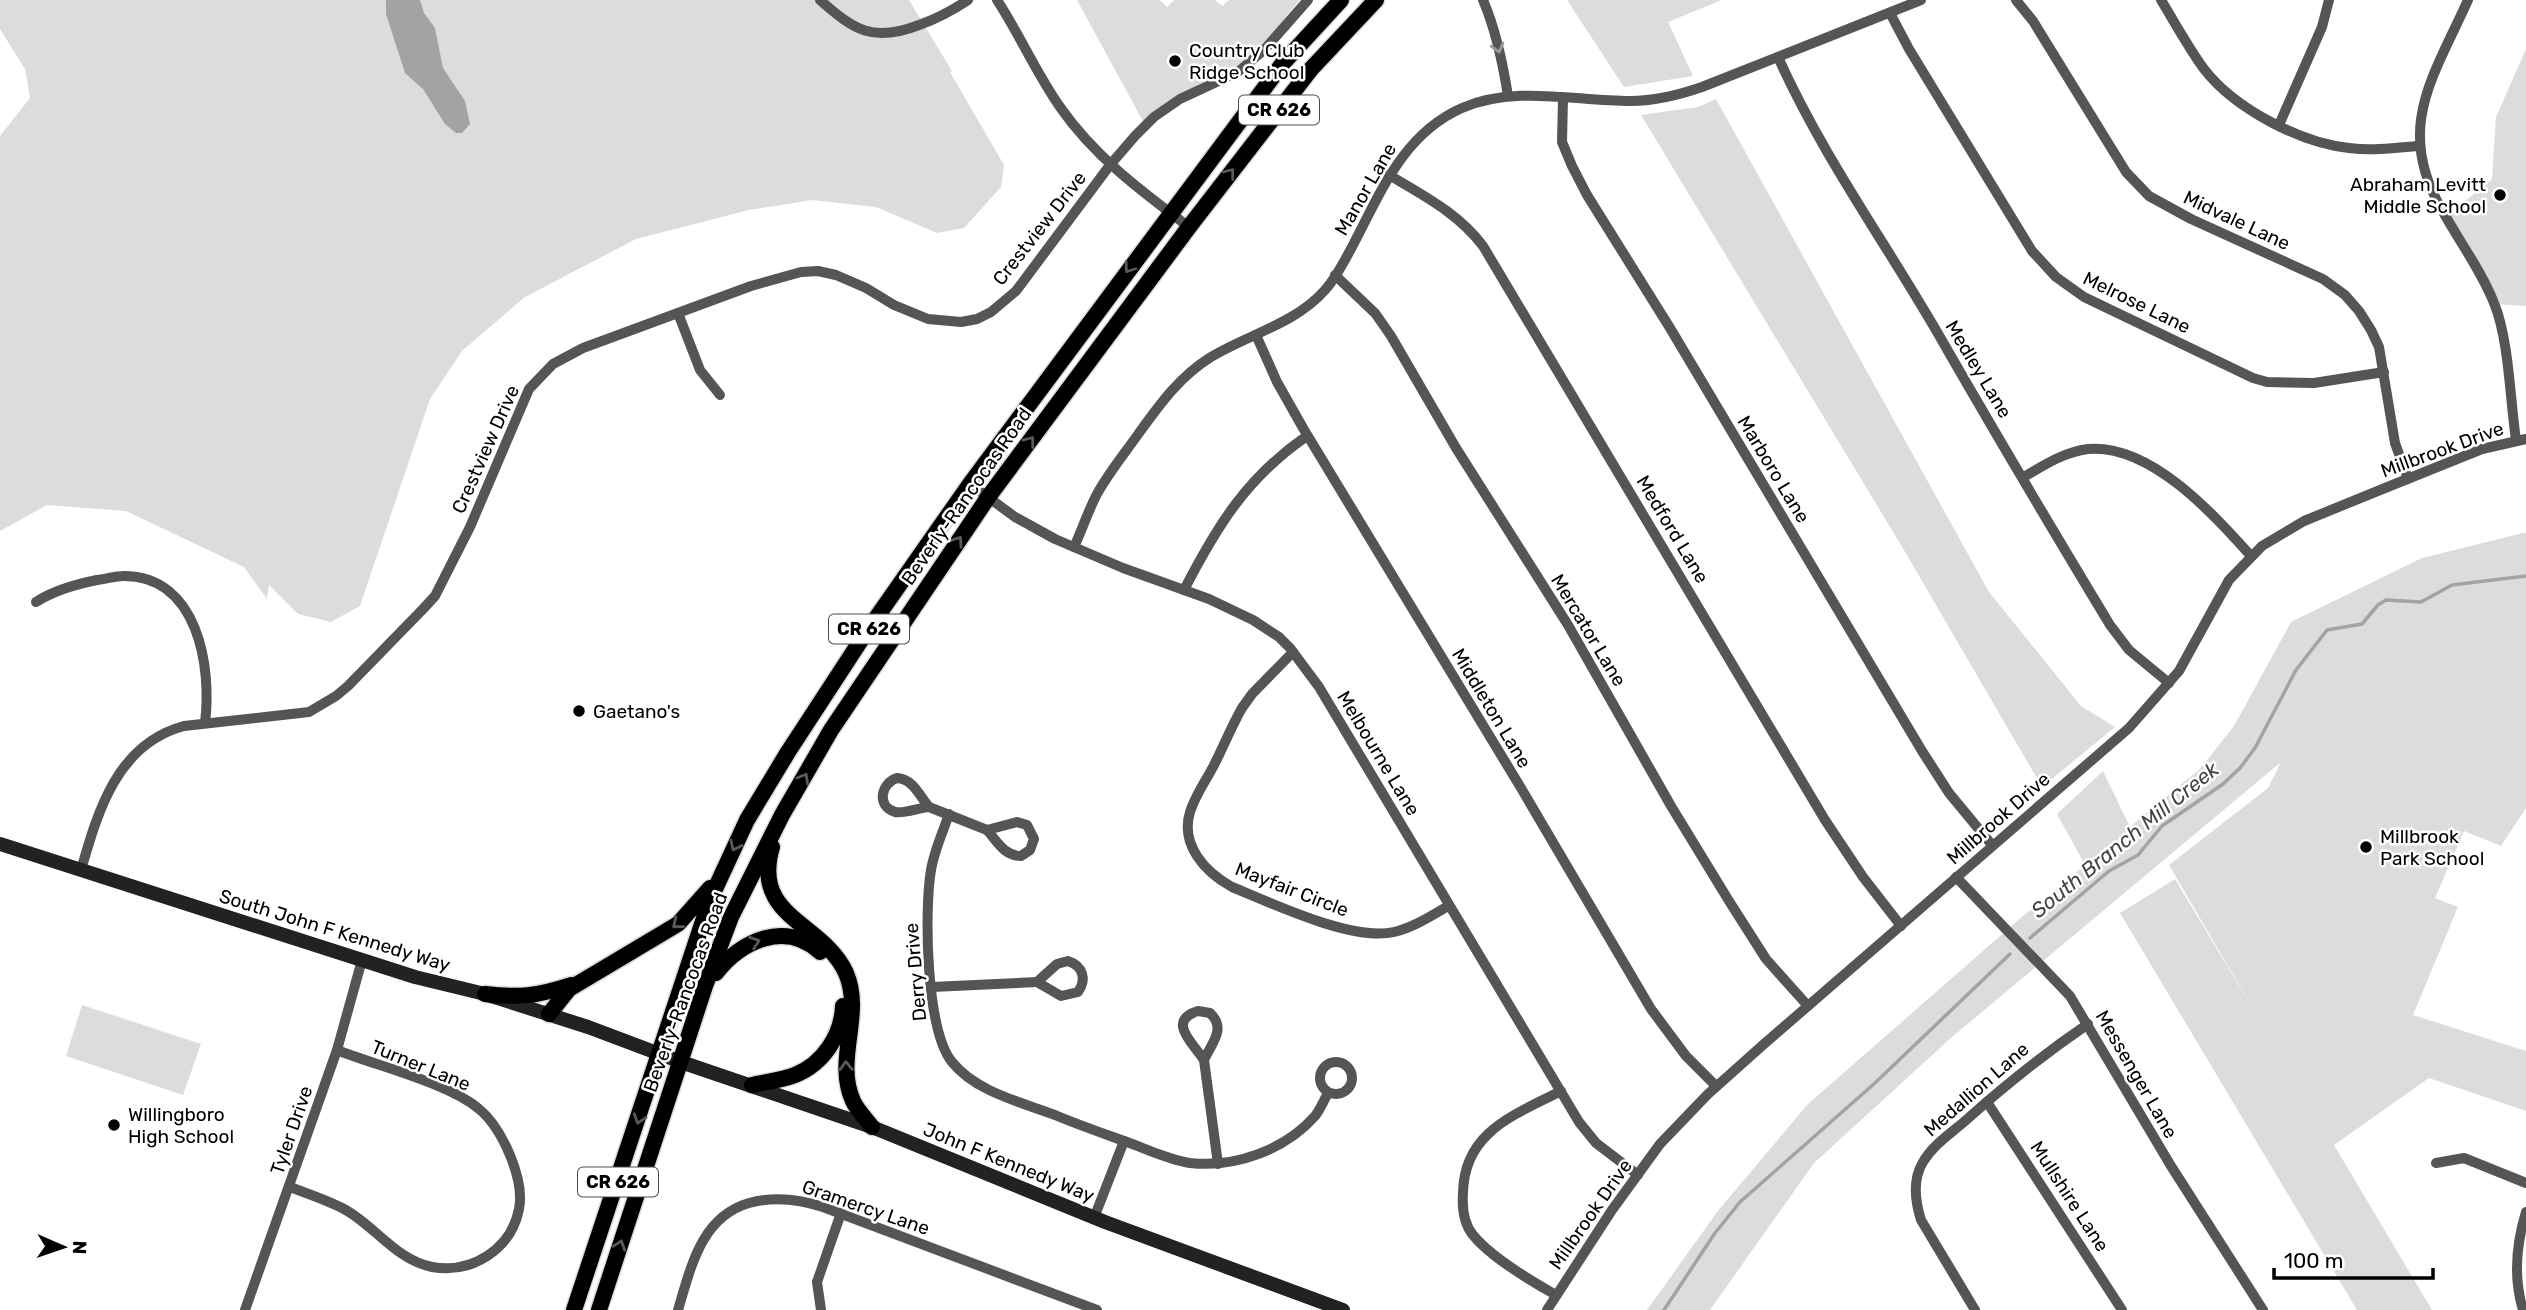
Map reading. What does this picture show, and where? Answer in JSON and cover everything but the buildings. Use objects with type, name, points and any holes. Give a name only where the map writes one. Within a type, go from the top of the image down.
[{"type":"main road","name":"Beverly-Rancocas Road","points":[[574,1310],[710,900],[747,820],[867,631],[970,484],[1283,63],[1341,0]]},
{"type":"main road","name":"Beverly-Rancocas Road","points":[[599,1310],[705,986],[731,916],[782,815],[831,730],[989,496],[1189,227],[1311,69],[1376,0]]},
{"type":"main road","points":[[782,815],[767,865],[768,882],[775,898],[787,914],[828,948],[846,973],[852,1010],[845,1068],[848,1086],[854,1103],[872,1127]]},
{"type":"main road","points":[[549,1014],[561,996],[580,982],[678,925],[722,873]]},
{"type":"main road","points":[[705,986],[726,959],[739,948],[768,938],[801,940],[817,948],[830,961],[839,977],[844,996],[843,1015],[838,1033],[828,1049],[803,1072],[752,1085]]},
{"type":"main road","points":[[485,994],[517,997],[543,995],[580,982]]},
{"type":"street","points":[[820,0],[865,31],[892,34],[928,22],[968,0]]},
{"type":"street","points":[[997,0],[1059,106],[1110,165],[1189,227]]},
{"type":"street","name":"Crestview Drive","points":[[81,870],[97,815],[121,770],[138,751],[160,735],[184,726],[309,712],[336,696],[386,649],[435,596],[470,527],[530,389],[553,364],[583,348],[785,275],[818,271],[851,281],[894,305],[928,319],[945,322],[977,319],[991,312],[1016,291],[1110,165],[1135,136],[1167,108],[1224,79],[1251,61],[1308,0]]},
{"type":"street","points":[[1483,0],[1503,65],[1508,96]]},
{"type":"street","name":"Manor Lane","points":[[1074,547],[1097,494],[1125,451],[1169,393],[1203,362],[1291,317],[1328,288],[1389,175],[1412,143],[1437,123],[1463,108],[1508,96],[1632,102],[1668,97],[1702,87],[1921,0]]},
{"type":"street","name":"Midvale Lane","points":[[2016,0],[2033,21],[2117,159],[2138,185],[2163,204],[2310,272],[2345,295],[2371,330],[2379,347],[2395,443],[2408,479]]},
{"type":"street","points":[[2161,0],[2184,40],[2217,83],[2245,105],[2279,125],[2317,141],[2346,148],[2419,146]]},
{"type":"street","points":[[2279,125],[2322,27],[2329,0]]},
{"type":"street","points":[[2468,0],[2427,92],[2420,122],[2419,146],[2427,183],[2494,302],[2521,440]]},
{"type":"street","name":"Melrose Lane","points":[[1890,13],[2027,244],[2042,265],[2069,288],[2236,372],[2267,382],[2314,383],[2384,373]]},
{"type":"street","name":"Medley Lane","points":[[1778,57],[1796,96],[1851,192],[2119,639],[2139,660],[2169,683]]},
{"type":"street","name":"Marboro Lane","points":[[1563,98],[1562,142],[1587,195],[1692,363],[1922,751],[1955,801],[1992,845]]},
{"type":"street","name":"Medford Lane","points":[[1389,175],[1449,212],[1462,222],[1483,246],[1825,820],[1863,877],[1901,926]]},
{"type":"street","name":"Mercator Lane","points":[[1335,275],[1375,313],[1391,336],[1456,448],[1568,625],[1671,806],[1729,901],[1766,959],[1808,1006]]},
{"type":"street","points":[[678,313],[700,370],[720,394]]},
{"type":"street","name":"Middleton Lane","points":[[1256,335],[1281,390],[1307,436],[1521,788],[1650,1009],[1686,1056],[1716,1086]]},
{"type":"street","points":[[1184,590],[1218,528],[1244,491],[1263,470],[1307,436]]},
{"type":"street","name":"Millbrook Drive","points":[[1547,1310],[1671,1131],[1716,1086],[2115,741],[2169,683],[2188,656],[2229,580],[2251,556],[2275,537],[2304,521],[2482,449],[2521,440]]},
{"type":"street","points":[[2024,477],[2072,452],[2094,449],[2116,452],[2146,465],[2187,490],[2251,556]]},
{"type":"street","name":"Melbourne Lane","points":[[970,484],[1026,524],[1123,568],[1254,620],[1279,637],[1319,687],[1448,906],[1587,1133],[1605,1151],[1638,1175]]},
{"type":"street","points":[[36,602],[67,589],[123,576],[147,580],[170,593],[187,612],[199,636],[208,683],[205,723]]},
{"type":"street","name":"Mayfair Circle","points":[[1293,652],[1242,708],[1194,802],[1188,824],[1189,837],[1200,862],[1219,880],[1232,887],[1311,917],[1363,933],[1392,933],[1416,924],[1448,906]]},
{"type":"street","points":[[929,807],[908,780],[891,780],[884,789],[883,799],[893,811],[929,807],[949,814],[987,830],[1009,855],[1026,854],[1033,845],[1031,829],[1022,823],[987,830]]},
{"type":"street","name":"Derry Drive","points":[[949,814],[935,854],[929,882],[927,914],[932,987],[939,1035],[951,1061],[961,1072],[998,1093],[1175,1160],[1218,1164],[1255,1156],[1281,1143],[1316,1115],[1328,1093]]},
{"type":"street","name":"South John F Kennedy Way","points":[[0,844],[415,977],[485,994],[549,1014],[659,1054]]},
{"type":"street","name":"Messenger Lane","points":[[1955,877],[2058,982],[2088,1024],[2171,1166],[2263,1310]]},
{"type":"street","name":"Tyler Drive","points":[[245,1310],[337,1050],[362,960]]},
{"type":"street","points":[[932,987],[1038,982],[1067,996],[1077,992],[1083,976],[1082,971],[1073,963],[1062,962],[1038,982]]},
{"type":"street","points":[[1204,1060],[1219,1029],[1210,1013],[1198,1011],[1188,1016],[1183,1031],[1204,1060],[1218,1164]]},
{"type":"street","name":"Medallion Lane","points":[[1975,1310],[1921,1220],[1916,1190],[1917,1176],[1931,1152],[1987,1102],[2035,1060],[2088,1024]]},
{"type":"street","name":"Turner Lane","points":[[290,1187],[345,1210],[406,1256],[432,1267],[456,1269],[482,1260],[508,1235],[517,1215],[520,1193],[513,1164],[491,1122],[480,1110],[452,1093],[337,1050]]},
{"type":"street","name":"John F Kennedy Way","points":[[659,1054],[872,1127],[1094,1218],[1343,1310]]},
{"type":"street","points":[[1556,1295],[1524,1276],[1472,1233],[1466,1222],[1462,1198],[1464,1177],[1471,1155],[1485,1137],[1517,1113],[1561,1091]]},
{"type":"street","name":"Mullshire Lane","points":[[1987,1102],[2123,1310]]},
{"type":"street","points":[[1094,1218],[1124,1141]]},
{"type":"street","points":[[2436,1163],[2464,1158],[2526,1183]]},
{"type":"street","name":"Gramercy Lane","points":[[678,1310],[700,1247],[712,1227],[734,1207],[761,1200],[793,1199],[841,1213],[1097,1310]]},
{"type":"street","points":[[2524,1310],[2516,1275],[2518,1243],[2526,1212]]},
{"type":"street","points":[[821,1310],[817,1282],[841,1213]]},
{"type":"shaded area","points":[[0,0],[909,0],[1004,165],[1001,187],[964,228],[937,233],[876,207],[812,200],[749,210],[636,239],[525,297],[462,351],[430,399],[360,606],[331,622],[298,614],[269,585],[267,599],[244,567],[126,511],[47,505],[0,531],[0,136],[30,98],[25,69],[0,29]]},
{"type":"shaded area","points":[[386,0],[420,0],[424,13],[435,28],[443,68],[465,101],[470,124],[462,133],[456,133],[445,124],[423,89],[405,73],[386,14]]},
{"type":"shaded area","name":"Country Club Ridge School","points":[[1077,0],[1160,0],[1167,7],[1174,0],[1215,0],[1222,6],[1229,0],[1300,0],[1245,66],[1145,125]]},
{"type":"shaded area","points":[[1567,0],[1722,0],[1668,22],[1693,76],[1624,87]]},
{"type":"shaded area","name":"Abraham Levitt Middle School","points":[[2526,49],[2526,306],[2494,304],[2447,216],[2492,179],[2496,117]]},
{"type":"shaded area","points":[[1716,99],[1989,592],[2081,706],[2115,727],[2042,787],[1904,550],[1641,115],[1698,107]]},
{"type":"shaded area","points":[[2526,533],[2526,808],[2501,846],[2464,831],[2435,898],[2458,907],[2413,1015],[2526,1051],[2526,1111],[2429,1078],[2334,1145],[2432,1310],[2357,1310],[2120,913],[2175,879],[2256,1014],[2169,865],[2268,788],[2281,762],[1952,1037],[1814,1163],[1710,1310],[1647,1310],[1717,1212],[1808,1104],[2092,859],[2084,863],[2057,814],[2103,771],[2130,827],[2200,769],[2234,726],[2291,622],[2422,558]]},
{"type":"shaded area","points":[[82,1005],[201,1044],[183,1095],[66,1056]]},
{"type":"waterway","name":"South Branch Mill Creek","points":[[2030,938],[2109,871],[2138,855],[2162,826],[2223,784],[2240,768],[2255,748],[2296,670],[2327,630],[2362,624],[2378,605],[2386,600],[2421,602],[2452,585],[2526,576]]},
{"type":"waterway","name":"South Branch Mill Creek","points":[[1664,1310],[1715,1233],[1740,1202],[1875,1083],[2010,954]]},
{"type":"place","name":"Country Club Ridge School","points":[[1175,61]]},
{"type":"place","name":"Abraham Levitt Middle School","points":[[2500,195]]},
{"type":"place","name":"Gaetano's","points":[[579,711]]},
{"type":"place","name":"Millbrook Park School","points":[[2366,847]]},
{"type":"place","name":"Willingboro High School","points":[[114,1125]]}]
